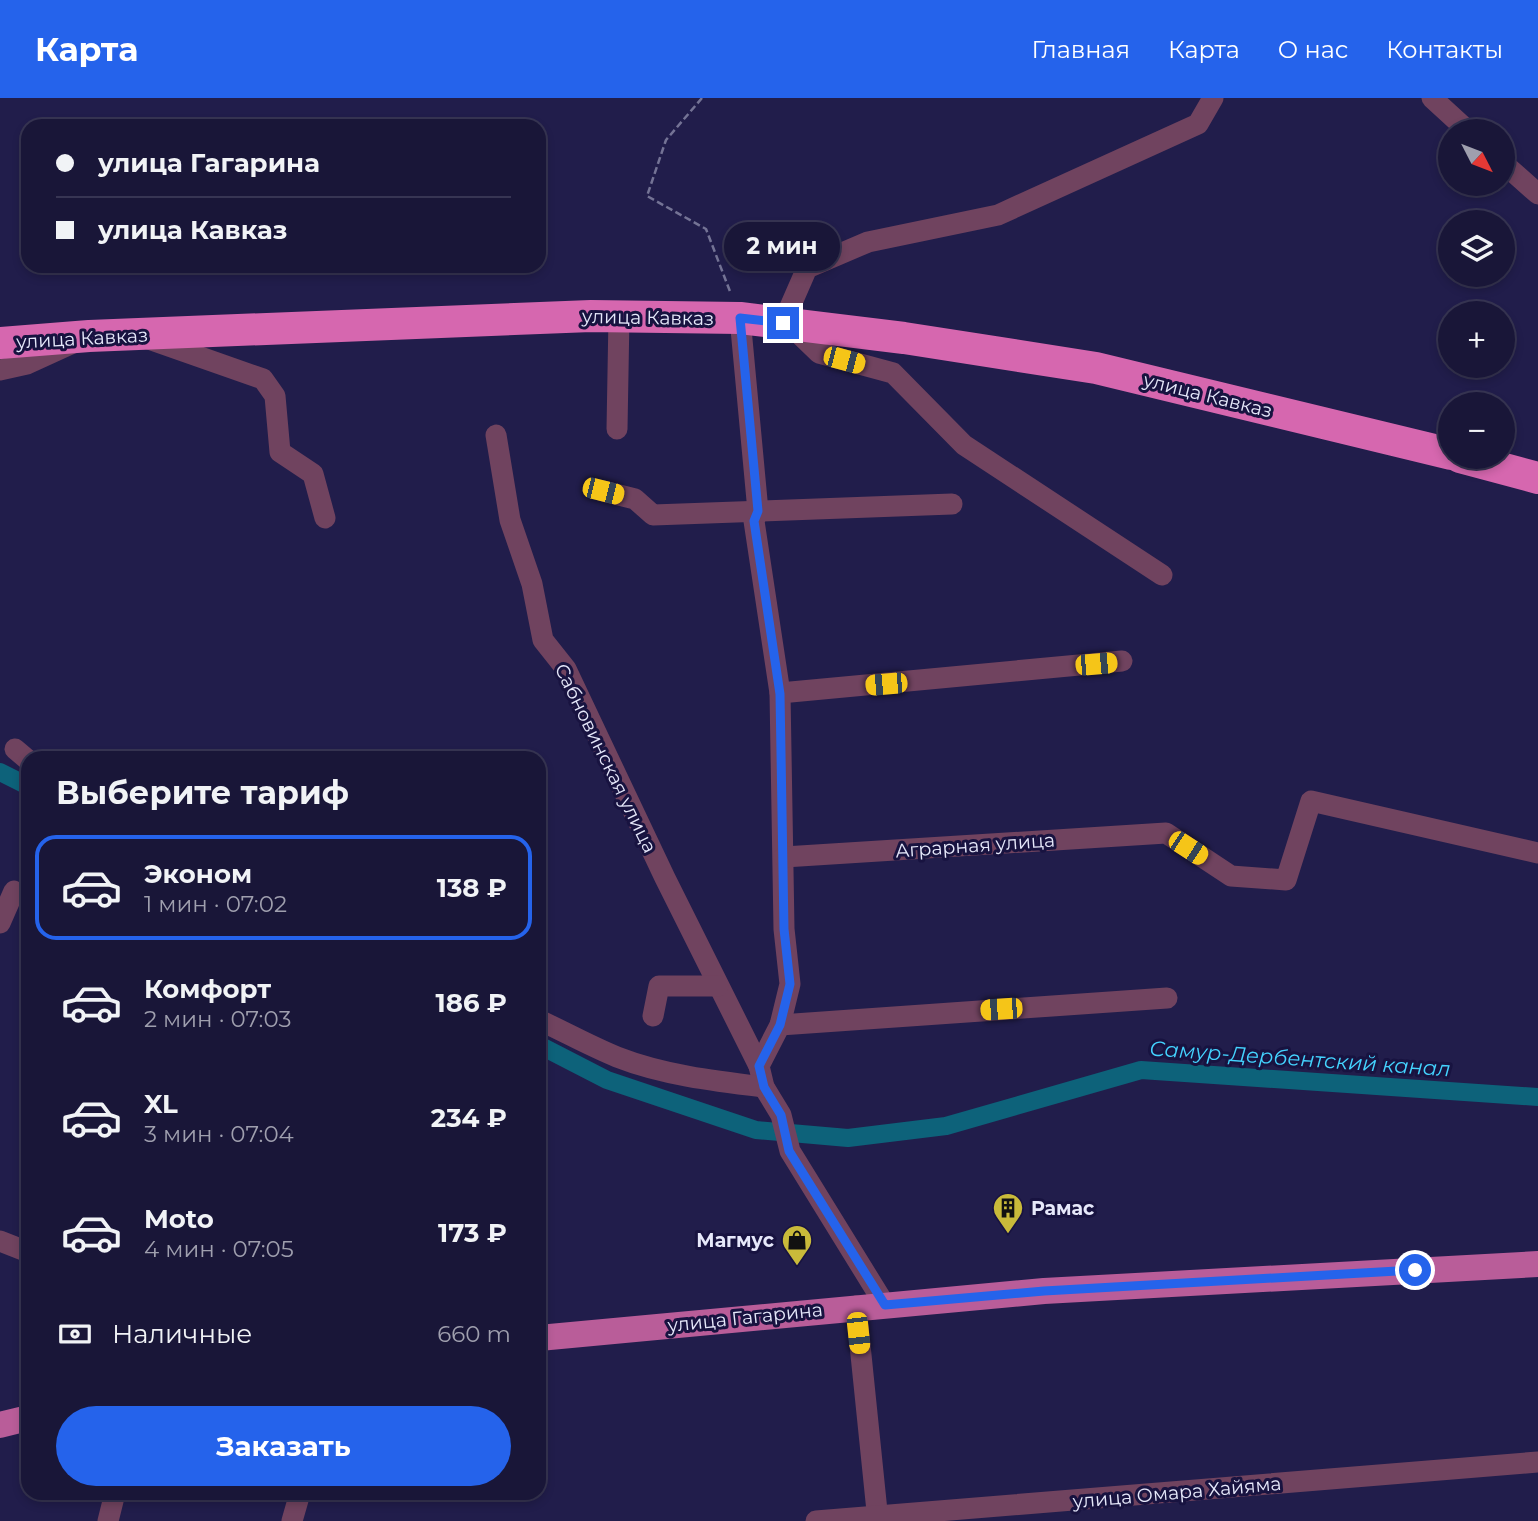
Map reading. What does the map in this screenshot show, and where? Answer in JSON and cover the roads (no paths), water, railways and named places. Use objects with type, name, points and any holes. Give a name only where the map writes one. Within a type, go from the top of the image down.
[{"type":"highway","name":"улица Кавказ","points":[[0,343],[89,336],[619,316],[740,318],[904,338],[1096,368],[1438,451]]},
{"type":"highway","points":[[1505,469],[1538,478]]},
{"type":"main road","name":"улица Гагарина","points":[[546,1337],[1044,1291],[1538,1264]]},
{"type":"main road","points":[[0,1424],[21,1420]]},
{"type":"street","points":[[1162,575],[964,445],[893,373],[819,353],[786,324],[807,268],[868,242],[1010,211],[1198,124],[1213,98]]},
{"type":"street","points":[[1432,98],[1455,119]]},
{"type":"street","points":[[1516,175],[1538,194]]},
{"type":"street","points":[[617,429],[619,316]]},
{"type":"street","points":[[546,1023],[617,1057],[711,1081],[762,1077],[780,1025],[790,984],[784,929],[785,857],[780,694],[754,521],[758,511],[740,318]]},
{"type":"street","points":[[137,334],[263,379],[275,396],[280,452],[313,474],[325,518]]},
{"type":"street","points":[[0,370],[27,364],[89,336]]},
{"type":"street","name":"Сабновинская улица","points":[[496,435],[510,520],[532,584],[543,640],[566,669],[781,1115],[789,1151],[885,1305]]},
{"type":"street","points":[[603,491],[635,499],[653,515],[952,504]]},
{"type":"street","points":[[780,694],[1122,661]]},
{"type":"street","name":"Аграрная улица","points":[[785,857],[1166,833],[1231,876],[1286,880],[1311,801],[1538,853]]},
{"type":"street","points":[[0,923],[14,891]]},
{"type":"street","points":[[653,1016],[659,986],[718,986]]},
{"type":"street","points":[[780,1025],[1167,998]]},
{"type":"street","points":[[0,1241],[21,1249]]},
{"type":"street","points":[[856,1307],[878,1519]]},
{"type":"street","name":"улица Омара Хайяма","points":[[816,1521],[878,1519],[1538,1462]]},
{"type":"street","points":[[108,1521],[113,1500]]},
{"type":"street","points":[[292,1521],[298,1500]]},
{"type":"waterway","name":"Самур-Дербентский канал","points":[[0,772],[21,782]]},
{"type":"waterway","name":"Самур-Дербентский канал","points":[[546,1049],[607,1080],[756,1130],[848,1138],[946,1126],[1141,1070],[1538,1097]]},
{"type":"place","name":"Рамас","points":[[1008,1235]]},
{"type":"place","name":"Магмус","points":[[797,1267]]}]
